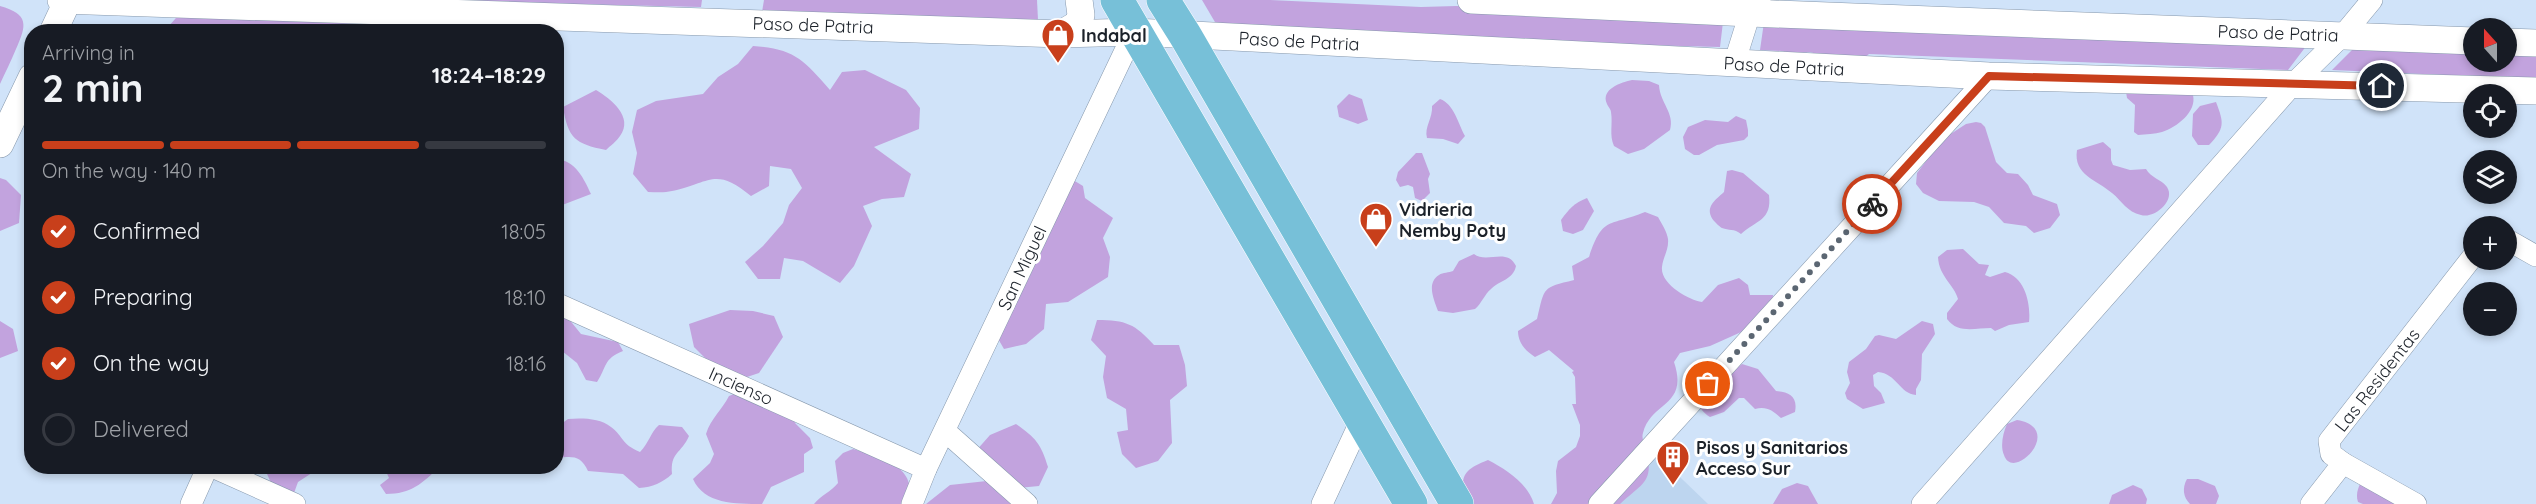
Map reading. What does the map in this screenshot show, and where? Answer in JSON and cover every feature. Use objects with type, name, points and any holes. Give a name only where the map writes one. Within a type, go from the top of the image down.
[{"type":"highway","points":[[1117,0],[1411,504]]},
{"type":"highway","points":[[1163,0],[1456,504]]},
{"type":"street","name":"Paso de Patria","points":[[61,0],[419,22],[709,11],[782,12],[1061,34],[1134,32],[1989,76],[2536,91]]},
{"type":"street","points":[[57,24],[68,0]]},
{"type":"street","points":[[1061,34],[1078,24],[1081,15],[1079,0]]},
{"type":"street","name":"Paso de Patria","points":[[1471,0],[1755,7],[2463,40]]},
{"type":"street","points":[[1922,504],[2294,83],[2343,35],[2372,0]]},
{"type":"street","points":[[1734,64],[1755,7]]},
{"type":"street","name":"San Miguel","points":[[912,504],[926,470],[1134,32]]},
{"type":"street","points":[[2517,43],[2536,44]]},
{"type":"street","points":[[1599,504],[1989,76]]},
{"type":"street","points":[[0,144],[24,94]]},
{"type":"street","points":[[2517,245],[2536,256]]},
{"type":"street","name":"Las Residentas","points":[[2311,504],[2343,463],[2331,454],[2329,441],[2463,269]]},
{"type":"street","name":"Incienso","points":[[564,307],[926,470]]},
{"type":"street","points":[[1322,504],[1362,418]]},
{"type":"street","points":[[945,431],[1026,504]]},
{"type":"street","points":[[2343,463],[2416,504]]},
{"type":"street","points":[[191,504],[205,474]]},
{"type":"street","points":[[227,474],[295,504]]},
{"type":"shaded area","points":[[407,0],[702,0],[701,7]]},
{"type":"shaded area","points":[[764,0],[1037,0],[1038,20],[762,12]]},
{"type":"shaded area","points":[[1202,0],[1270,0],[1421,7],[1456,6],[1723,22],[1720,47],[1222,34]]},
{"type":"shaded area","points":[[0,6],[21,17],[23,27],[20,41],[0,84]]},
{"type":"shaded area","points":[[246,8],[385,22],[386,24],[171,24],[183,11],[204,19]]},
{"type":"shaded area","points":[[1764,22],[2307,45],[2288,70],[1869,54],[1864,58],[1834,60],[1811,52],[1794,56],[1782,51],[1760,50]]},
{"type":"shaded area","points":[[753,46],[779,50],[797,57],[830,90],[842,72],[865,70],[906,90],[920,108],[919,129],[874,147],[911,174],[904,197],[882,199],[863,206],[872,226],[854,266],[840,283],[803,261],[784,258],[780,279],[758,279],[745,262],[783,223],[789,205],[802,188],[791,169],[770,166],[769,186],[751,196],[729,181],[720,179],[704,181],[669,192],[648,192],[633,174],[637,153],[632,132],[637,110],[656,101],[703,94],[718,77],[738,64]]},
{"type":"shaded area","points":[[2355,47],[2463,52],[2463,72],[2517,72],[2517,54],[2536,55],[2536,79],[2332,70]]},
{"type":"shaded area","points":[[1632,80],[1649,81],[1659,85],[1671,124],[1670,130],[1644,149],[1628,154],[1614,146],[1611,111],[1606,99],[1609,90],[1613,87]]},
{"type":"shaded area","points":[[596,90],[619,109],[623,115],[624,129],[606,150],[587,145],[571,133],[567,126],[564,106]]},
{"type":"shaded area","points":[[2126,92],[2193,95],[2192,107],[2185,118],[2174,127],[2159,133],[2138,135],[2134,132],[2135,105],[2127,98]]},
{"type":"shaded area","points":[[1349,94],[1362,99],[1368,120],[1358,124],[1339,117],[1337,106]]},
{"type":"shaded area","points":[[1440,99],[1452,109],[1465,136],[1458,144],[1443,139],[1427,138],[1432,106]]},
{"type":"shaded area","points":[[2216,102],[2222,120],[2218,134],[2209,145],[2198,145],[2192,136],[2193,114],[2200,106]]},
{"type":"shaded area","points":[[1736,116],[1746,120],[1748,136],[1744,140],[1717,145],[1699,155],[1694,155],[1685,149],[1683,137],[1688,127],[1705,120],[1728,122]]},
{"type":"shaded area","points":[[1976,122],[1985,127],[1996,162],[2007,173],[2018,174],[2033,195],[2057,204],[2060,215],[2050,228],[2034,233],[2026,226],[2004,223],[1989,207],[1974,202],[1939,201],[1923,193],[1916,184],[1917,173],[1943,139],[1966,124]]},
{"type":"shaded area","points":[[2103,142],[2111,149],[2113,165],[2130,170],[2146,169],[2165,184],[2169,198],[2162,208],[2146,216],[2136,214],[2082,171],[2077,158],[2077,150]]},
{"type":"shaded area","points":[[1416,153],[1422,153],[1430,174],[1428,179],[1430,193],[1422,201],[1415,198],[1413,187],[1408,185],[1400,187],[1396,180],[1398,172]]},
{"type":"shaded area","points":[[564,160],[582,177],[591,194],[564,204]]},
{"type":"shaded area","points":[[1727,171],[1743,173],[1769,195],[1766,215],[1741,234],[1721,228],[1714,221],[1710,212],[1712,205],[1724,192]]},
{"type":"shaded area","points":[[1065,175],[1083,186],[1085,198],[1113,218],[1103,238],[1110,257],[1108,277],[1068,302],[1046,304],[1044,329],[1026,344],[1004,349],[993,330],[995,309],[1029,278]]},
{"type":"shaded area","points":[[0,178],[6,180],[21,195],[19,223],[0,231]]},
{"type":"shaded area","points":[[1587,198],[1594,211],[1583,230],[1573,234],[1563,231],[1561,220],[1572,207]]},
{"type":"shaded area","points":[[1645,212],[1658,217],[1667,234],[1667,250],[1662,267],[1666,279],[1676,290],[1702,302],[1718,285],[1739,278],[1748,285],[1750,295],[1773,295],[1772,306],[1748,329],[1710,346],[1680,353],[1674,362],[1677,388],[1673,396],[1653,415],[1643,433],[1649,470],[1640,487],[1620,504],[1551,504],[1557,493],[1558,461],[1576,447],[1580,436],[1580,425],[1572,404],[1576,404],[1575,377],[1572,372],[1574,371],[1549,350],[1535,357],[1531,355],[1521,342],[1518,331],[1537,319],[1546,290],[1574,280],[1572,266],[1589,257],[1603,228]]},
{"type":"shaded area","points":[[1963,249],[1979,264],[1989,265],[1985,275],[1990,277],[2005,272],[2017,279],[2028,300],[2029,322],[2009,325],[1995,331],[1991,328],[1962,328],[1951,324],[1947,319],[1947,313],[1958,299],[1941,270],[1938,257],[1947,250]]},
{"type":"shaded area","points":[[1474,254],[1479,257],[1502,256],[1512,260],[1516,266],[1512,274],[1489,291],[1475,309],[1453,313],[1438,311],[1432,292],[1435,278],[1453,271],[1459,261]]},
{"type":"shaded area","points":[[730,310],[753,311],[774,316],[783,337],[759,373],[738,380],[708,361],[694,347],[689,324]]},
{"type":"shaded area","points":[[564,313],[581,334],[618,342],[623,351],[609,360],[597,382],[586,380],[577,363],[564,353]]},
{"type":"shaded area","points":[[1097,320],[1123,322],[1141,332],[1154,345],[1179,345],[1185,365],[1187,386],[1170,400],[1172,443],[1158,461],[1136,468],[1122,454],[1117,432],[1128,430],[1126,409],[1107,398],[1103,377],[1106,356],[1091,340]]},
{"type":"shaded area","points":[[0,321],[13,329],[18,351],[0,358]]},
{"type":"shaded area","points":[[1922,321],[1933,324],[1935,334],[1922,354],[1921,380],[1916,389],[1916,395],[1906,391],[1889,376],[1878,372],[1873,375],[1874,386],[1881,393],[1885,403],[1863,409],[1847,399],[1845,393],[1850,383],[1847,372],[1849,362],[1866,349],[1875,336],[1896,339]]},
{"type":"shaded area","points":[[1742,364],[1758,369],[1776,391],[1792,396],[1796,407],[1795,412],[1781,418],[1769,410],[1755,409],[1744,398],[1739,398],[1724,412],[1710,417],[1705,413],[1698,400]]},
{"type":"shaded area","points":[[739,392],[791,401],[795,423],[810,438],[813,448],[804,454],[804,472],[771,487],[762,504],[731,503],[713,498],[698,487],[693,479],[710,463],[714,454],[706,434],[711,423],[729,396]]},
{"type":"shaded area","points":[[568,419],[591,419],[602,422],[615,431],[629,446],[640,452],[659,425],[682,427],[689,436],[674,457],[672,474],[657,484],[639,488],[623,474],[588,471],[579,459],[564,457],[564,422]]},
{"type":"shaded area","points":[[2017,420],[2031,425],[2037,433],[2037,442],[2025,458],[2017,462],[2009,462],[2003,451],[2003,435],[2007,424]]},
{"type":"shaded area","points":[[1016,424],[1037,442],[1048,467],[1039,486],[1018,488],[1029,504],[926,504],[950,485],[996,480],[975,452],[990,435]]},
{"type":"shaded area","points":[[853,449],[886,460],[903,472],[910,491],[909,504],[814,504],[838,483],[835,461],[843,453]]},
{"type":"shaded area","points":[[1657,455],[1708,504],[1613,504]]},
{"type":"shaded area","points":[[1488,460],[1521,483],[1534,504],[1465,504],[1464,476],[1472,468]]},
{"type":"shaded area","points":[[267,474],[310,474],[298,482],[294,493],[271,483]]},
{"type":"shaded area","points":[[387,474],[431,474],[410,490],[386,494],[380,485],[389,478]]},
{"type":"shaded area","points":[[2364,477],[2412,504],[2363,504],[2358,502],[2358,489]]},
{"type":"shaded area","points":[[2187,479],[2198,479],[2215,486],[2219,496],[2216,504],[2190,504],[2184,492]]},
{"type":"shaded area","points":[[1797,483],[1808,486],[1818,504],[1773,504],[1782,489]]},
{"type":"shaded area","points":[[2133,485],[2142,489],[2147,499],[2146,504],[2109,504],[2112,495]]},
{"type":"way so far","points":[[1708,384],[1872,204]]},
{"type":"place","name":"Indabal","points":[[1058,64]]},
{"type":"place","name":"Vidrieria Nemby Poty","points":[[1376,248]]},
{"type":"place","name":"Pisos y Sanitarios Acceso Sur","points":[[1673,486]]},
{"type":"route","points":[[1872,204],[1989,76],[2382,86]]}]
